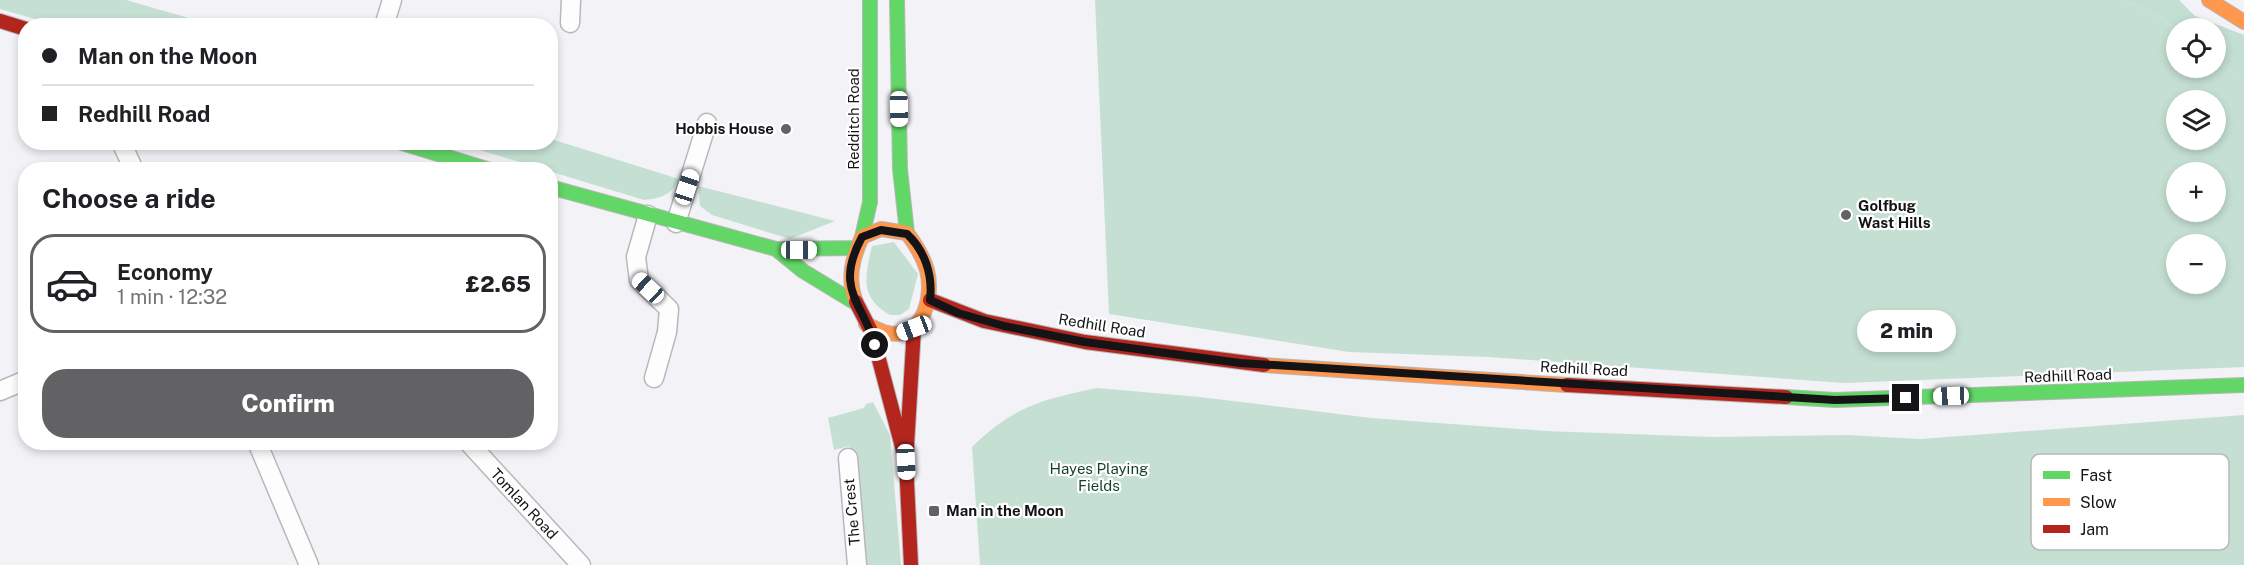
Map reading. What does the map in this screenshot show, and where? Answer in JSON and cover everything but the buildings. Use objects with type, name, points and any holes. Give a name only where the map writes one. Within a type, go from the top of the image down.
[{"type":"main road","name":"Redditch Road","points":[[859,243],[870,202],[870,0]]},
{"type":"main road","points":[[866,324],[876,330],[894,334],[914,328],[922,318],[930,300],[929,270],[924,258],[907,234],[900,169],[897,0]]},
{"type":"main road","points":[[2209,0],[2244,22]]},
{"type":"main road","points":[[0,21],[18,27]]},
{"type":"main road","points":[[425,150],[464,162]]},
{"type":"main road","points":[[558,189],[776,249],[859,243],[881,230],[907,234]]},
{"type":"main road","points":[[859,243],[850,274],[854,302],[876,349],[906,462]]},
{"type":"main road","points":[[776,249],[790,265],[818,278],[854,302]]},
{"type":"main road","name":"Redhill Road","points":[[930,300],[984,321],[1085,342],[1240,363],[1500,381],[1835,400],[2244,385]]},
{"type":"main road","points":[[911,565],[906,462],[914,328]]},
{"type":"street","points":[[386,18],[392,0]]},
{"type":"street","points":[[570,23],[571,0]]},
{"type":"street","points":[[676,223],[707,123]]},
{"type":"street","points":[[648,215],[636,257],[639,280],[669,309],[667,358],[654,378]]},
{"type":"street","points":[[0,391],[18,383]]},
{"type":"street","points":[[260,450],[309,565]]},
{"type":"street","name":"Tomlan Road","points":[[475,450],[581,565]]},
{"type":"street","name":"The Crest","points":[[848,458],[857,565]]},
{"type":"green space","points":[[0,0],[126,0],[189,18],[32,18],[0,9]]},
{"type":"green space","name":"Golfbug Wast Hills","points":[[1095,0],[2123,0],[2166,21],[2166,78],[2226,78],[2226,66],[2244,80],[2244,367],[1844,383],[1489,357],[1349,352],[1109,314]]},
{"type":"green space","points":[[2123,0],[2179,0],[2195,16],[2200,18],[2166,18],[2166,21]]},
{"type":"green space","points":[[2226,28],[2244,35],[2244,80],[2226,66]]},
{"type":"green space","points":[[558,141],[679,179],[673,189],[665,195],[644,200],[558,174],[558,162],[519,162],[480,150],[558,150]]},
{"type":"green space","points":[[698,186],[835,221],[790,239],[712,215],[700,206]]},
{"type":"green space","points":[[894,242],[918,274],[909,309],[900,315],[890,315],[873,301],[866,277],[872,246]]},
{"type":"green space","name":"Hayes Playing Fields","points":[[1097,388],[1200,397],[1371,418],[1546,431],[1713,437],[1847,435],[1920,439],[2244,415],[2244,565],[980,565],[972,447],[1015,413],[1060,397]]},
{"type":"green space","points":[[873,402],[890,435],[901,565],[867,565],[858,462],[849,446],[834,450],[828,418],[864,408],[866,404]]},
{"type":"traffic: fast","points":[[862,237],[870,202],[870,0]]},
{"type":"traffic: fast","points":[[897,0],[900,169],[907,233]]},
{"type":"traffic: fast","points":[[425,150],[464,162]]},
{"type":"traffic: fast","points":[[558,189],[776,249],[856,248]]},
{"type":"traffic: fast","points":[[776,249],[803,271],[854,302]]},
{"type":"traffic: fast","points":[[1786,397],[1835,400],[2244,385]]},
{"type":"traffic: slow","points":[[2209,0],[2244,22]]},
{"type":"traffic: slow","points":[[856,302],[851,277],[862,237],[881,229],[907,233],[919,251],[927,270],[929,292],[923,314],[910,330],[900,333],[885,332],[866,324]]},
{"type":"traffic: slow","points":[[1264,365],[1567,385]]},
{"type":"traffic: jam","points":[[0,21],[18,27]]},
{"type":"traffic: jam","points":[[930,300],[984,321],[1085,342],[1264,365]]},
{"type":"traffic: jam","points":[[856,302],[872,333],[906,462]]},
{"type":"traffic: jam","points":[[911,565],[906,462],[914,328]]},
{"type":"traffic: jam","points":[[1567,385],[1786,397]]},
{"type":"place","name":"Hobbis House","points":[[786,129]]},
{"type":"place","name":"Golfbug Wast Hills","points":[[1846,215]]},
{"type":"place","name":"Man in the Moon","points":[[934,511]]},
{"type":"route","points":[[875,345],[872,333],[854,302],[850,274],[852,260],[862,237],[889,229],[907,234],[912,238],[924,258],[929,270],[930,300],[958,313],[984,321],[1085,342],[1240,363],[1489,380],[1835,400],[1906,398]]}]
